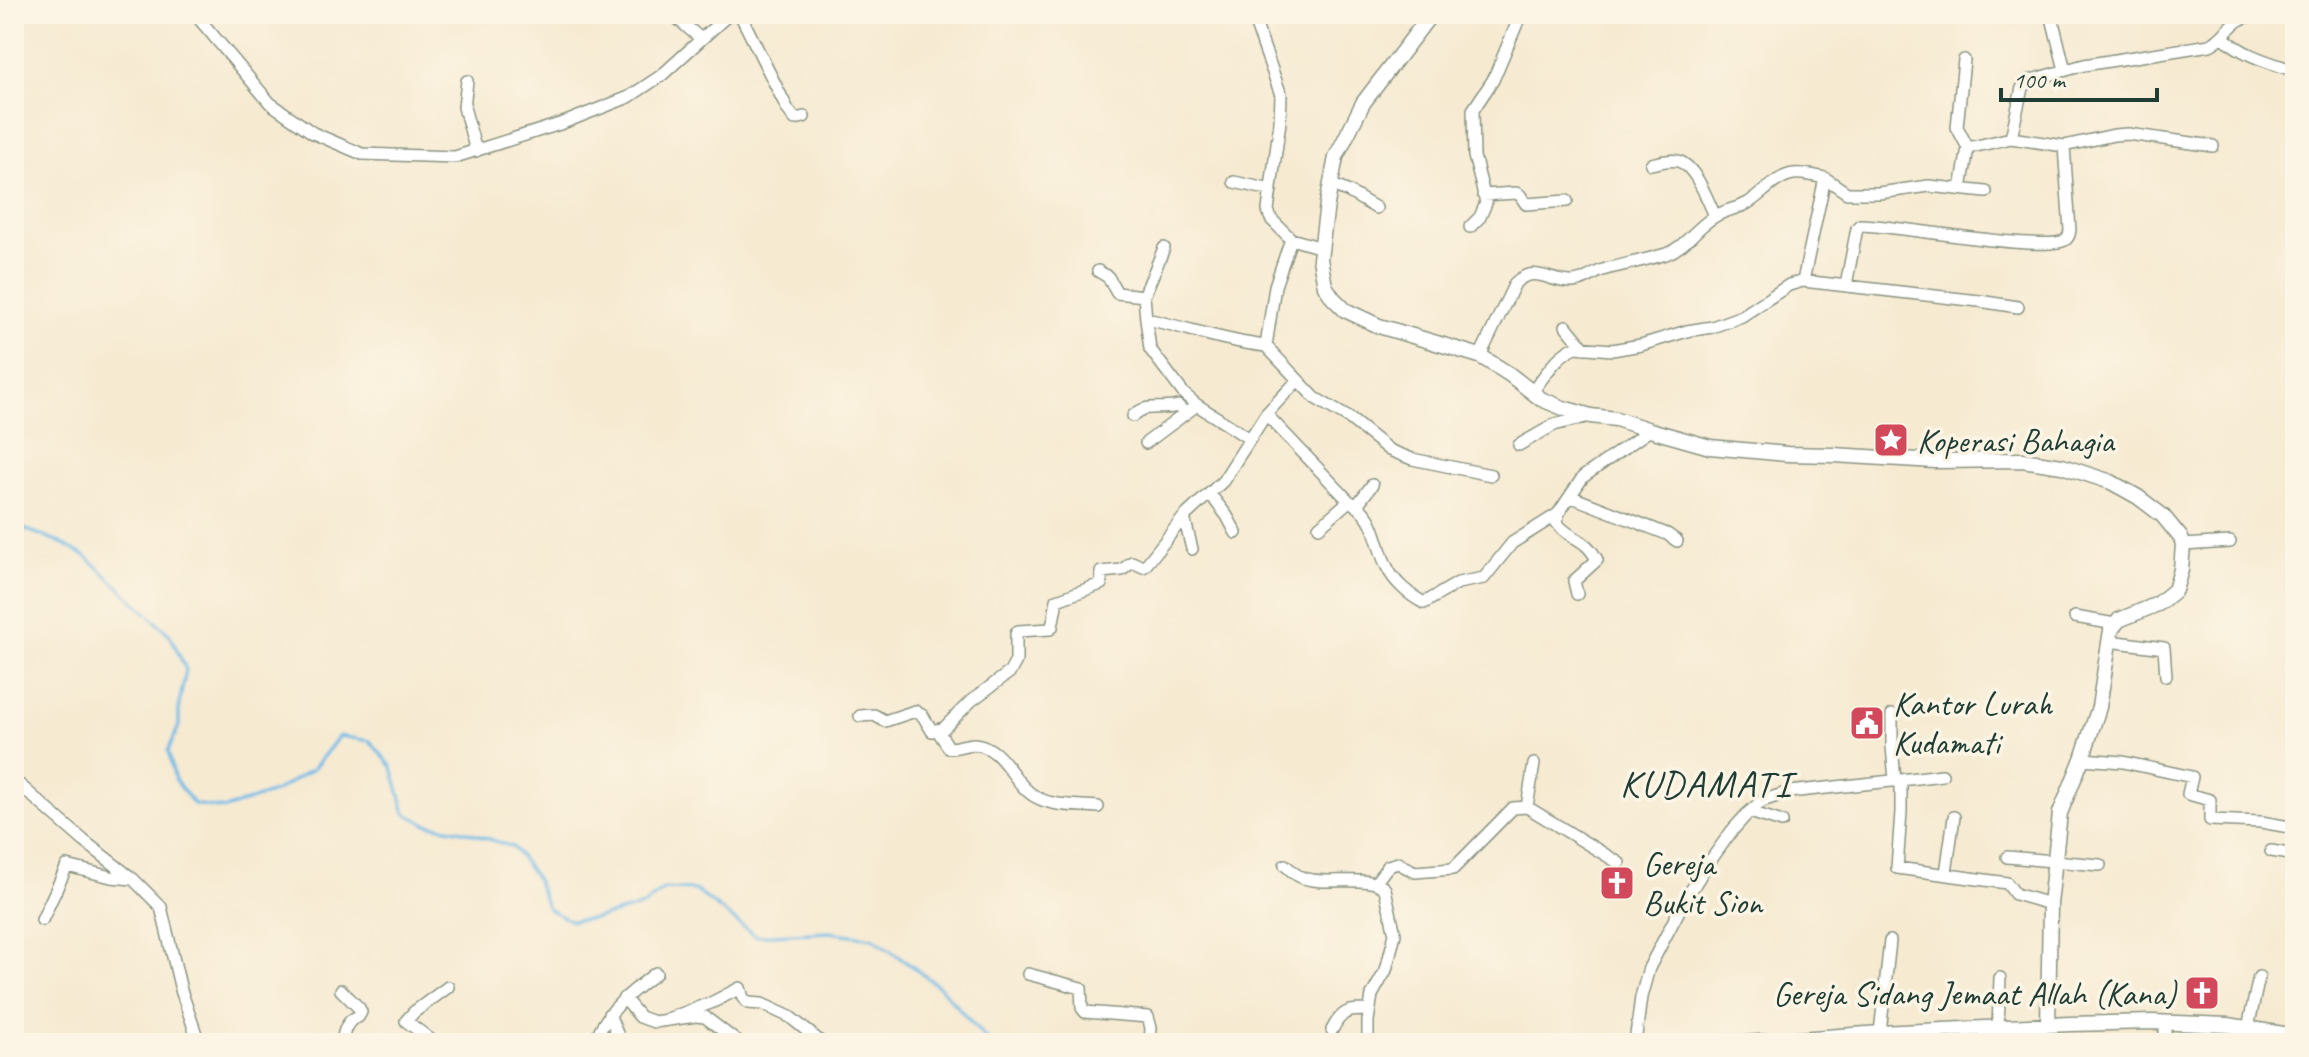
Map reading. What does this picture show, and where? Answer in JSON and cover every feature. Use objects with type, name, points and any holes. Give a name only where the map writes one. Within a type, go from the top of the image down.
[{"type":"street","points":[[195,14],[270,103],[313,133],[348,150],[371,155],[441,157],[476,151],[563,123],[629,97],[662,75],[729,14]]},
{"type":"street","points":[[672,14],[701,39]]},
{"type":"street","points":[[740,14],[788,110],[797,120],[804,117]]},
{"type":"street","points":[[1252,14],[1281,95],[1268,210],[1271,219],[1291,239],[1322,248]]},
{"type":"street","points":[[1431,14],[1363,103],[1336,157],[1320,259],[1325,286],[1345,310],[1379,326],[1480,356],[1541,399],[1563,408],[1616,419],[1710,447],[1935,461],[2022,460],[2051,463],[2111,482],[2138,497],[2163,516],[2181,538],[2181,570],[2175,590],[2158,604],[2124,617],[2115,624],[2109,641],[2099,707],[2060,813],[2050,904],[2048,1025]]},
{"type":"street","points":[[1470,227],[1485,208],[1474,156],[1473,110],[1493,80],[1521,14]]},
{"type":"street","points":[[2051,14],[2065,70]]},
{"type":"street","points":[[2011,138],[2024,84],[2084,65],[2210,45],[2242,18],[2262,14]]},
{"type":"street","points":[[2223,37],[2248,55],[2295,71]]},
{"type":"street","points":[[1961,189],[1968,148],[1957,127],[1964,60]]},
{"type":"street","points":[[467,81],[464,107],[476,151]]},
{"type":"street","points":[[1968,148],[2011,138],[2064,146],[2128,134],[2213,146]]},
{"type":"street","points":[[1846,285],[1860,225],[2025,243],[2064,241],[2070,230],[2064,146]]},
{"type":"street","points":[[1651,164],[1674,160],[1688,166],[1715,216]]},
{"type":"street","points":[[1480,356],[1515,283],[1523,276],[1540,275],[1556,281],[1584,280],[1604,270],[1676,250],[1715,216],[1750,201],[1787,176],[1797,174],[1825,178],[1847,193],[1879,193],[1929,186],[1986,192]]},
{"type":"street","points":[[1803,281],[1825,178]]},
{"type":"street","points":[[1234,182],[1271,190]]},
{"type":"street","points":[[1330,184],[1376,208]]},
{"type":"street","points":[[1483,195],[1516,193],[1526,204],[1567,201]]},
{"type":"street","points":[[1266,346],[1275,286],[1291,239]]},
{"type":"street","points":[[1164,248],[1144,296],[1150,349],[1184,394],[1250,439]]},
{"type":"street","points":[[1098,271],[1108,277],[1117,293],[1144,296]]},
{"type":"street","points":[[1532,392],[1565,353],[1576,347],[1612,350],[1726,323],[1789,285],[1803,281],[2018,307]]},
{"type":"street","points":[[1146,319],[1242,344],[1266,346],[1315,398],[1349,418],[1389,450],[1412,459],[1491,475]]},
{"type":"street","points":[[1566,326],[1584,348]]},
{"type":"street","points":[[860,716],[874,715],[885,721],[915,711],[923,716],[932,731],[944,728],[971,701],[1010,672],[1016,661],[1018,631],[1050,629],[1057,600],[1101,584],[1101,572],[1122,570],[1132,562],[1144,567],[1184,517],[1223,481],[1266,414],[1298,380]]},
{"type":"street","points":[[1146,443],[1197,405]]},
{"type":"street","points":[[1133,416],[1149,407],[1167,409],[1178,406],[1185,413]]},
{"type":"street","points":[[1266,414],[1353,503],[1365,511],[1389,572],[1414,598],[1424,603],[1458,583],[1484,578],[1512,543],[1558,514],[1583,477],[1650,430]]},
{"type":"street","points":[[1519,445],[1554,425],[1591,416]]},
{"type":"street","points":[[1319,527],[1372,485]]},
{"type":"street","points":[[1210,494],[1236,533]]},
{"type":"street","points":[[1572,497],[1667,534],[1677,541]]},
{"type":"street","points":[[1558,514],[1560,528],[1584,542],[1597,560],[1574,581],[1577,594]]},
{"type":"street","points":[[1184,517],[1192,549]]},
{"type":"street","points":[[2183,545],[2230,542]]},
{"type":"street","points":[[2075,617],[2115,624]]},
{"type":"street","points":[[2109,641],[2164,648],[2166,676]]},
{"type":"street","points":[[1892,715],[1892,746],[1901,812],[1897,868],[2007,883],[2015,894],[2050,904]]},
{"type":"street","points":[[938,731],[949,748],[973,744],[992,752],[1037,798],[1046,802],[1098,807]]},
{"type":"street","points":[[2082,759],[2123,762],[2192,777],[2188,794],[2210,800],[2210,820],[2261,822],[2295,828]]},
{"type":"street","points":[[1527,807],[1534,764]]},
{"type":"street","points":[[1635,1043],[1641,997],[1649,968],[1682,905],[1731,832],[1762,801],[1789,792],[1942,775]]},
{"type":"street","points":[[14,780],[133,879],[161,907],[181,990],[199,1043]]},
{"type":"street","points":[[1376,882],[1388,866],[1398,863],[1415,872],[1453,869],[1513,808],[1527,807],[1619,863]]},
{"type":"street","points":[[1750,812],[1782,822]]},
{"type":"street","points":[[1946,873],[1954,817]]},
{"type":"street","points":[[2271,851],[2295,855]]},
{"type":"street","points":[[2007,857],[2100,865]]},
{"type":"street","points":[[1285,865],[1304,878],[1376,882],[1385,889],[1395,934],[1386,970],[1372,995],[1368,1043]]},
{"type":"street","points":[[42,920],[67,866],[133,879]]},
{"type":"street","points":[[1880,1033],[1890,941]]},
{"type":"street","points":[[594,1043],[609,1014],[656,973]]},
{"type":"street","points":[[1028,974],[1081,988],[1085,1012],[1148,1017],[1150,1043]]},
{"type":"street","points":[[2248,1028],[2259,977]]},
{"type":"street","points":[[1998,1027],[2000,978]]},
{"type":"street","points":[[435,1043],[406,1021],[448,987]]},
{"type":"street","points":[[665,1020],[740,988],[748,1003],[762,1004],[790,1017],[822,1043]]},
{"type":"street","points":[[341,990],[361,1012],[350,1022],[342,1043]]},
{"type":"street","points":[[624,998],[640,1017],[654,1022],[705,1017],[739,1043]]},
{"type":"street","points":[[1332,1030],[1347,1011],[1369,1010]]},
{"type":"street","points":[[609,1014],[621,1043]]},
{"type":"street","points":[[2164,1043],[2166,1022]]},
{"type":"street","points":[[1746,1043],[1998,1027],[2166,1022],[2202,1023],[2295,1036]]},
{"type":"street","points":[[2022,1027],[2022,1043]]},
{"type":"waterway","points":[[14,522],[87,557],[170,635],[186,670],[179,704],[179,726],[168,751],[175,780],[194,804],[225,809],[276,791],[314,768],[339,736],[370,741],[392,767],[405,813],[426,824],[468,832],[513,847],[535,877],[548,909],[571,921],[643,906],[664,889],[695,890],[755,936],[829,932],[873,938],[940,987],[993,1043]]},
{"type":"place","name":"Koperasi Bahagia","points":[[1891,440]]},
{"type":"place","name":"Kantor Lurah Kudamati","points":[[1867,723]]},
{"type":"place","name":"Gereja Bukit Sion","points":[[1617,883]]},
{"type":"place","name":"Gereja Sidang Jemaat Allah (Kana)","points":[[2202,993]]},
{"type":"district","name":"KUDAMATI","points":[[1706,783]]}]
